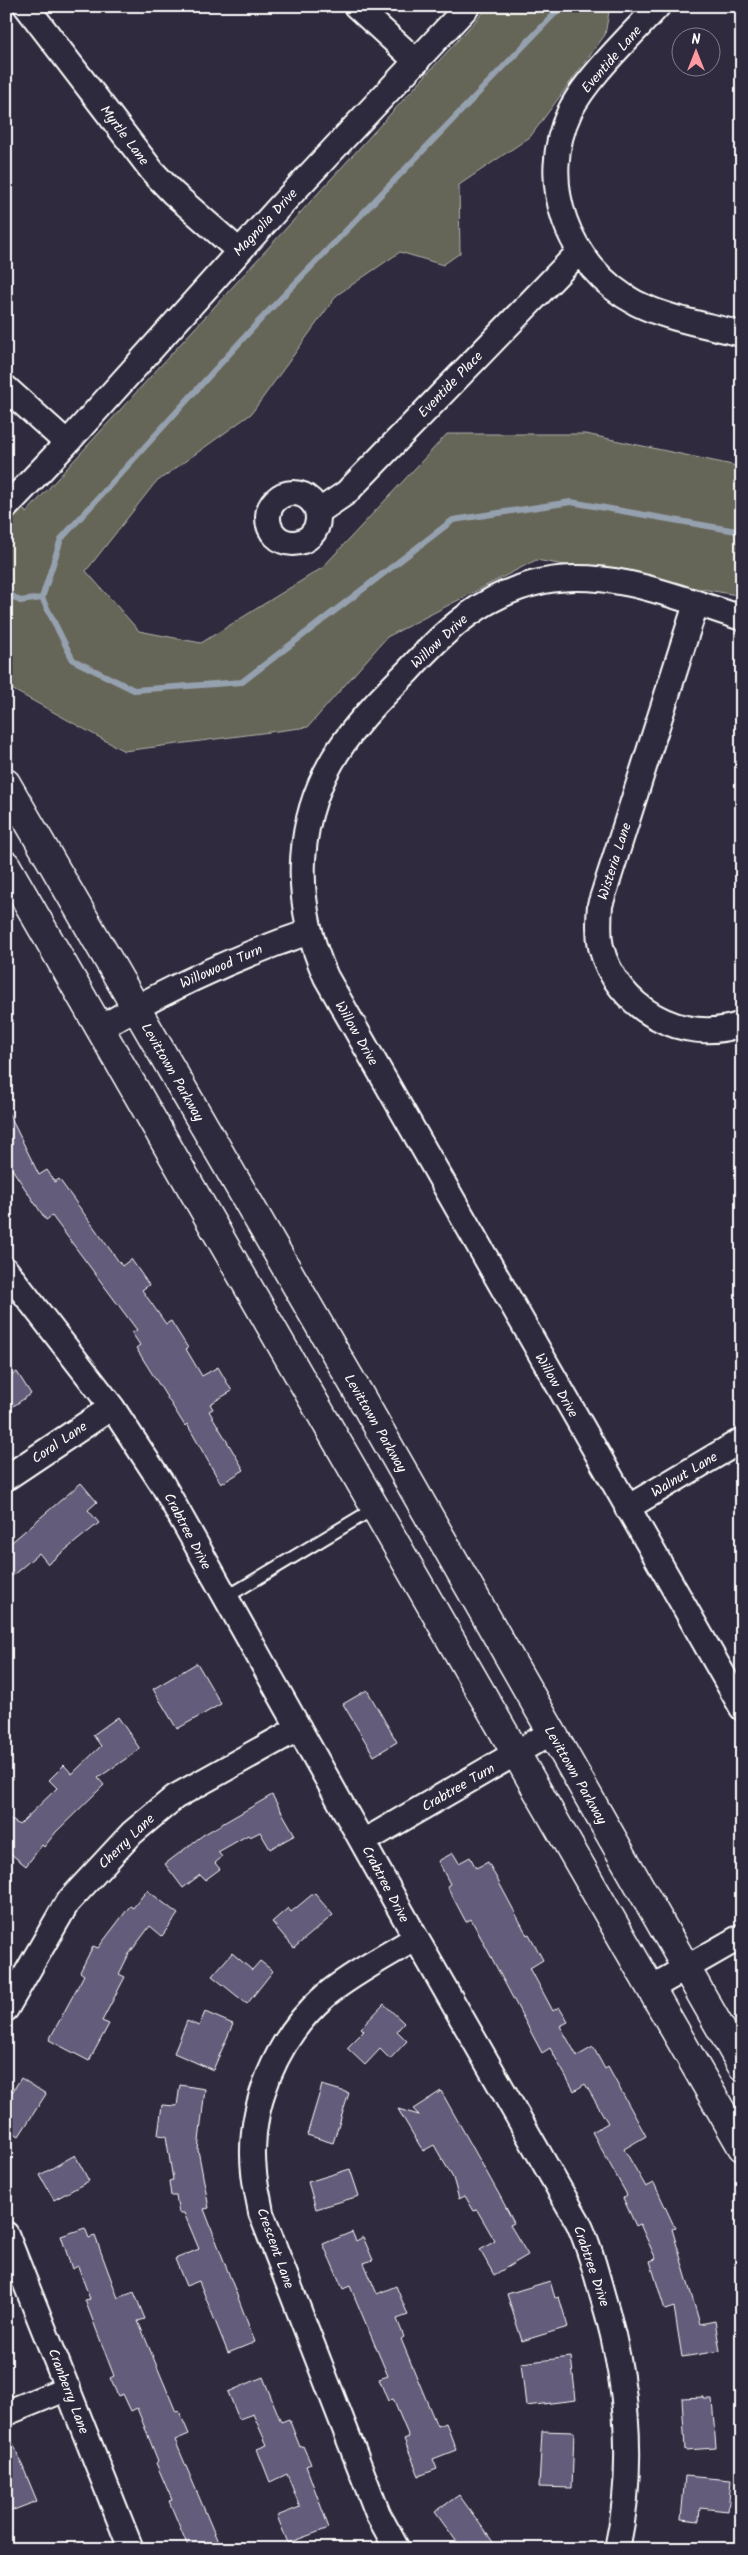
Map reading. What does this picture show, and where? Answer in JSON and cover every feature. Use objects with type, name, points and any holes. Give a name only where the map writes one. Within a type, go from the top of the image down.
[{"type":"main road","name":"Levittown Parkway","points":[[6,782],[742,2066]]},
{"type":"main road","points":[[6,865],[742,2147]]},
{"type":"street","name":"Myrtle Lane","points":[[26,6],[153,172],[172,193],[239,251]]},
{"type":"street","points":[[356,6],[416,62]]},
{"type":"street","name":"Magnolia Drive","points":[[6,507],[67,443],[239,251],[468,6]]},
{"type":"street","name":"Eventide Lane","points":[[658,6],[581,92],[570,111],[562,132],[557,155],[558,200],[564,221],[579,252],[600,278],[637,304],[658,312],[740,328]]},
{"type":"street","name":"Eventide Place","points":[[318,512],[346,492],[579,252]]},
{"type":"street","points":[[6,388],[67,443]]},
{"type":"street","name":"Willow Drive","points":[[742,618],[629,584],[600,579],[572,578],[544,581],[516,588],[490,599],[466,614],[418,659],[373,707],[345,741],[325,773],[311,807],[301,869],[303,897],[309,932],[326,977],[742,1708]]},
{"type":"street","name":"Wisteria Lane","points":[[696,604],[600,905],[598,930],[601,947],[610,971],[630,998],[650,1014],[672,1025],[689,1029],[714,1031],[742,1024]]},
{"type":"street","name":"Willowood Turn","points":[[100,1028],[136,1007],[262,947],[309,932]]},
{"type":"street","name":"Crabtree Drive","points":[[6,1270],[112,1407],[163,1485],[587,2242],[615,2337],[622,2374],[627,2432],[627,2471],[617,2549]]},
{"type":"street","name":"Coral Lane","points":[[6,1478],[112,1407]]},
{"type":"street","name":"Walnut Lane","points":[[627,1508],[742,1440]]},
{"type":"street","name":"Cherry Lane","points":[[6,2009],[67,1903],[126,1838],[175,1797],[299,1728]]},
{"type":"street","name":"Crabtree Turn","points":[[363,1842],[552,1732]]},
{"type":"street","points":[[651,1988],[742,1936]]},
{"type":"street","name":"Crescent Lane","points":[[396,2549],[378,2514],[262,2213],[254,2171],[253,2144],[260,2102],[268,2075],[281,2050],[305,2016],[347,1979],[416,1938]]},
{"type":"street","name":"Cranberry Lane","points":[[6,2234],[131,2549]]},
{"type":"street","points":[[6,2413],[68,2388]]},
{"type":"lane","points":[[225,1598],[376,1507]]},
{"type":"green space","points":[[489,6],[610,6],[605,35],[530,137],[459,185],[460,253],[443,265],[400,252],[337,295],[251,414],[155,483],[86,571],[139,631],[201,643],[322,568],[447,434],[586,434],[742,467],[742,596],[536,560],[387,637],[308,727],[124,751],[6,686],[6,481],[26,513]]},
{"type":"building","points":[[6,1108],[39,1175],[47,1170],[55,1182],[59,1179],[122,1266],[131,1259],[149,1285],[142,1290],[166,1324],[171,1321],[188,1348],[186,1349],[202,1376],[218,1367],[232,1391],[210,1404],[213,1409],[209,1411],[244,1470],[221,1484],[187,1424],[185,1426],[136,1348],[140,1345],[132,1333],[137,1330],[52,1216],[46,1220],[12,1169],[6,1172]]},
{"type":"building","points":[[17,1372],[31,1394],[6,1411],[6,1379]]},
{"type":"building","points":[[81,1483],[97,1502],[88,1510],[99,1523],[48,1564],[39,1553],[6,1581],[6,1547]]},
{"type":"building","points":[[197,1663],[221,1704],[177,1729],[153,1689]]},
{"type":"building","points":[[367,1690],[397,1742],[374,1756],[343,1704]]},
{"type":"building","points":[[118,1717],[140,1749],[98,1778],[104,1785],[56,1832],[44,1847],[42,1845],[26,1866],[6,1850],[6,1816],[19,1825],[57,1788],[49,1780],[64,1765],[72,1774],[101,1746],[93,1735]]},
{"type":"building","points":[[272,1795],[295,1835],[270,1849],[260,1832],[250,1837],[248,1835],[218,1852],[222,1857],[215,1863],[220,1869],[205,1880],[200,1875],[183,1888],[165,1864],[203,1835]]},
{"type":"building","points":[[453,1853],[459,1863],[470,1857],[476,1868],[488,1862],[527,1935],[529,1934],[543,1960],[530,1968],[553,2011],[559,2007],[568,2022],[560,2026],[577,2056],[593,2047],[605,2069],[608,2067],[646,2136],[624,2149],[646,2187],[654,2183],[675,2228],[672,2229],[700,2324],[715,2321],[720,2351],[682,2357],[674,2307],[665,2310],[650,2261],[656,2259],[640,2224],[636,2226],[623,2198],[627,2195],[592,2132],[608,2123],[585,2084],[574,2091],[550,2048],[542,2053],[471,1919],[466,1922],[447,1886],[450,1884],[438,1861]]},
{"type":"building","points":[[147,1890],[178,1914],[162,1936],[150,1926],[129,1954],[119,1974],[125,1977],[102,2021],[109,2024],[89,2061],[49,2040],[84,1975],[80,1972],[93,1946],[98,1948],[130,1906],[133,1908]]},
{"type":"building","points":[[314,1893],[333,1915],[294,1948],[272,1922],[288,1908],[291,1912]]},
{"type":"building","points":[[232,1953],[252,1970],[260,1961],[273,1971],[247,2004],[212,1976]]},
{"type":"building","points":[[384,2004],[404,2023],[397,2031],[407,2041],[390,2059],[380,2049],[365,2065],[347,2048],[364,2031],[361,2028]]},
{"type":"building","points":[[205,2012],[233,2024],[213,2070],[174,2053],[187,2021],[199,2026]]},
{"type":"building","points":[[21,2078],[46,2094],[19,2136],[6,2128],[6,2102]]},
{"type":"building","points":[[180,2085],[205,2089],[198,2150],[209,2208],[204,2209],[255,2342],[228,2353],[199,2281],[186,2286],[175,2259],[199,2249],[184,2213],[179,2213],[176,2196],[171,2196],[169,2181],[173,2180],[166,2136],[158,2135],[162,2105],[177,2106]]},
{"type":"building","points":[[322,2085],[349,2093],[333,2143],[307,2135]]},
{"type":"building","points":[[441,2091],[500,2196],[514,2223],[510,2225],[528,2255],[494,2275],[480,2250],[495,2241],[477,2210],[474,2211],[465,2196],[459,2199],[453,2178],[434,2145],[423,2151],[398,2109],[419,2115],[413,2109]]},
{"type":"building","points":[[75,2155],[89,2181],[54,2200],[40,2175]]},
{"type":"building","points":[[350,2169],[359,2196],[316,2209],[308,2182]]},
{"type":"building","points":[[85,2228],[89,2238],[95,2236],[118,2298],[134,2292],[145,2319],[138,2321],[176,2412],[179,2411],[189,2434],[175,2440],[221,2549],[189,2549],[169,2501],[172,2500],[156,2463],[158,2461],[137,2408],[131,2411],[123,2394],[118,2396],[110,2378],[114,2376],[85,2300],[90,2299],[78,2266],[72,2269],[61,2236]]},
{"type":"building","points":[[352,2232],[356,2241],[363,2237],[373,2260],[364,2263],[377,2294],[396,2286],[408,2315],[397,2319],[404,2337],[401,2339],[437,2426],[446,2423],[456,2450],[433,2459],[437,2469],[419,2476],[404,2439],[409,2437],[393,2399],[388,2401],[379,2379],[388,2376],[350,2286],[343,2289],[323,2244]]},
{"type":"building","points":[[550,2281],[555,2298],[559,2297],[568,2327],[522,2341],[507,2294]]},
{"type":"building","points":[[571,2357],[576,2400],[526,2406],[521,2363]]},
{"type":"building","points":[[263,2377],[281,2422],[289,2419],[300,2447],[303,2446],[311,2464],[306,2466],[329,2528],[288,2543],[277,2516],[300,2507],[287,2474],[270,2482],[257,2449],[267,2445],[253,2414],[239,2419],[228,2392]]},
{"type":"building","points":[[704,2397],[704,2399],[712,2399],[716,2448],[685,2450],[682,2398]]},
{"type":"building","points":[[6,2426],[37,2501],[6,2513]]},
{"type":"building","points":[[542,2431],[574,2432],[572,2488],[539,2487]]},
{"type":"building","points":[[685,2476],[731,2480],[728,2511],[700,2508],[699,2521],[681,2519]]},
{"type":"building","points":[[459,2495],[498,2549],[462,2549],[435,2512]]},
{"type":"waterway","points":[[562,6],[261,319],[61,539],[42,598],[73,660],[134,690],[242,682],[453,520],[571,502],[742,532]]},
{"type":"waterway","points":[[6,592],[20,601],[42,598]]}]
